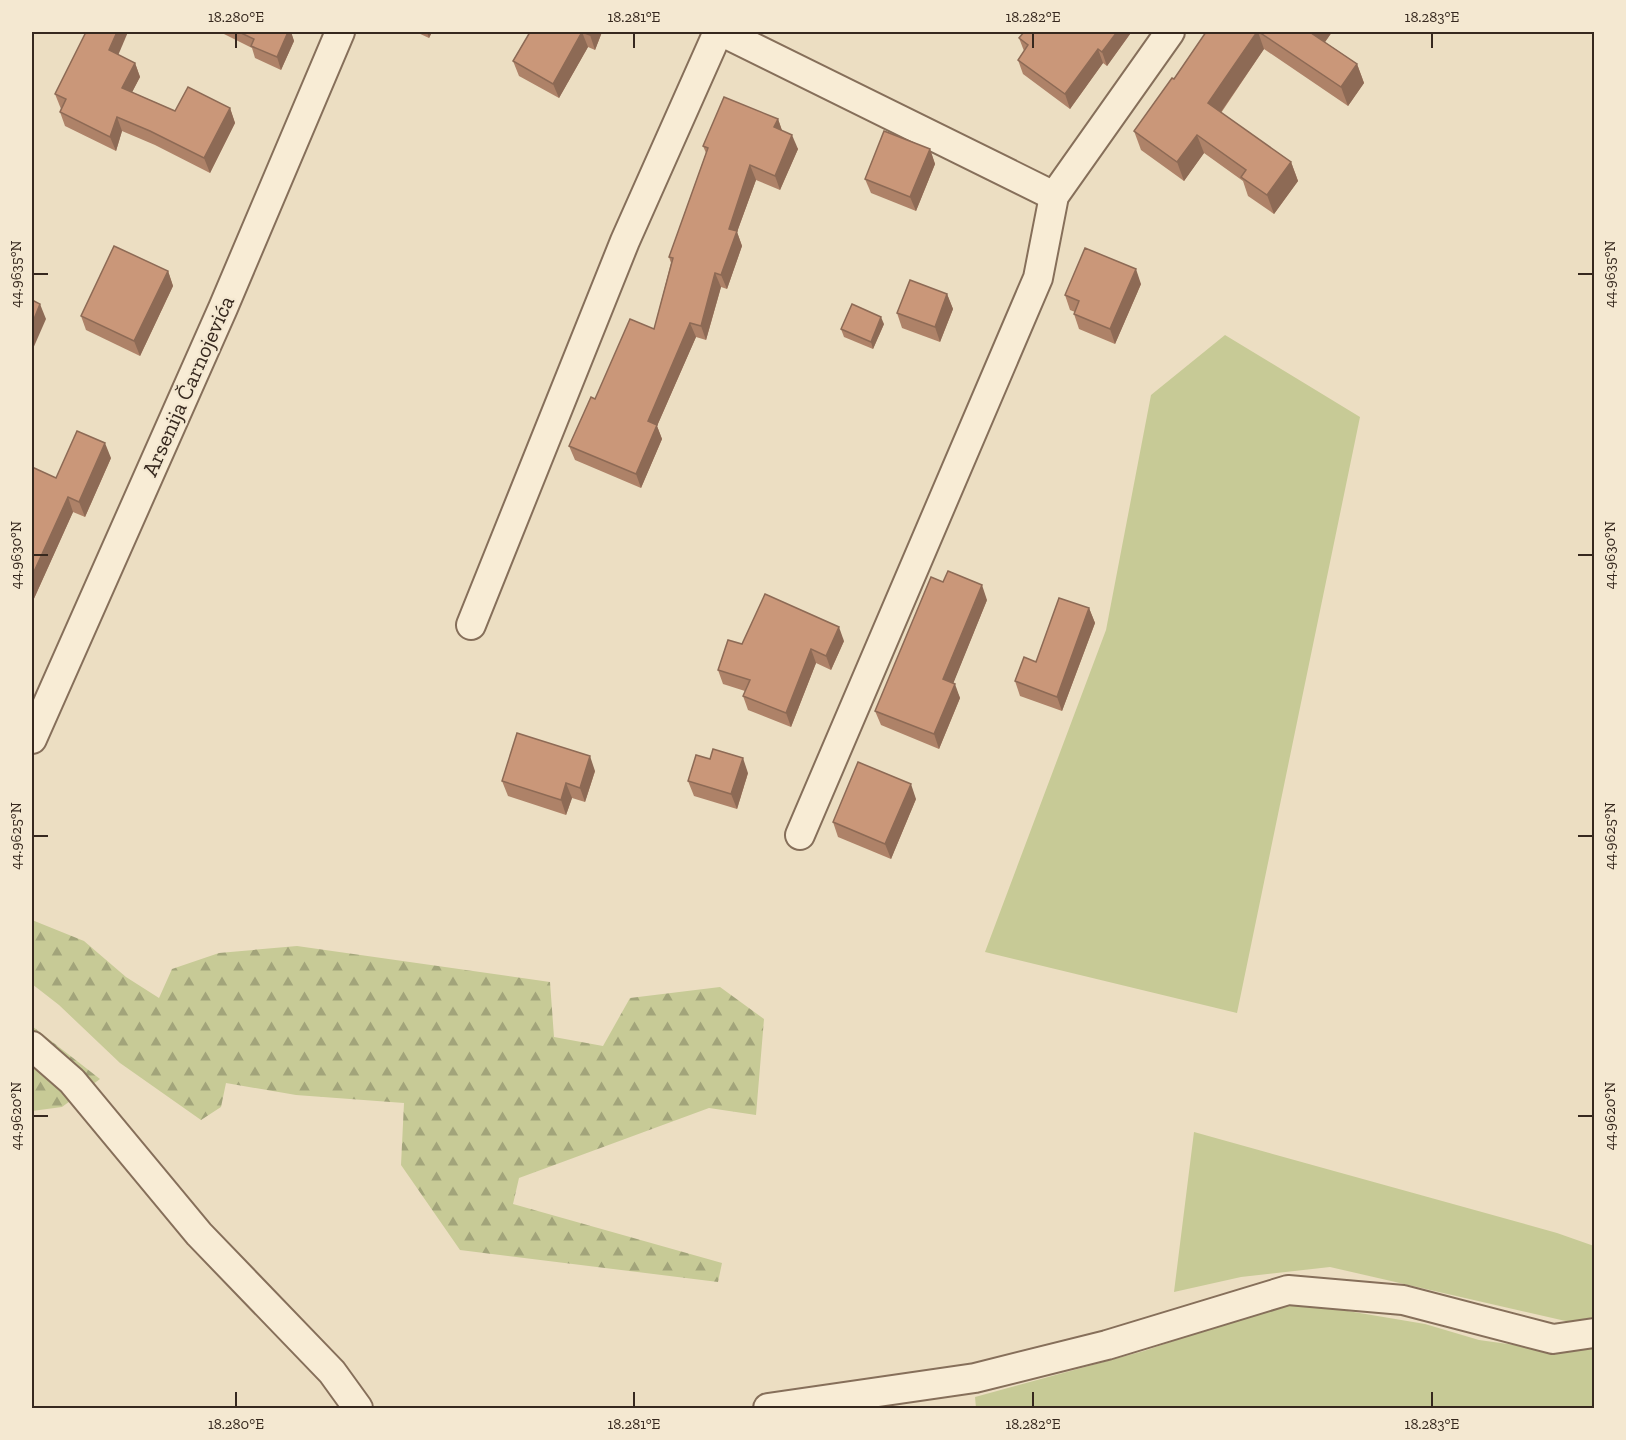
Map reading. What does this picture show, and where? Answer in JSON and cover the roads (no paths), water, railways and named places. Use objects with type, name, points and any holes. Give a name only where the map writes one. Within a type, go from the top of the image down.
[{"type":"street","name":"Arsenija Čarnojevića","points":[[32,739],[223,308],[340,32]]},
{"type":"street","points":[[471,625],[625,241],[720,32],[1054,196]]},
{"type":"street","points":[[800,835],[1038,278],[1054,196],[1170,32]]},
{"type":"street","points":[[32,1046],[72,1081],[199,1234],[332,1372],[358,1408]]},
{"type":"street","points":[[768,1408],[975,1378],[1107,1345],[1288,1290],[1403,1300],[1553,1339],[1594,1333]]}]
